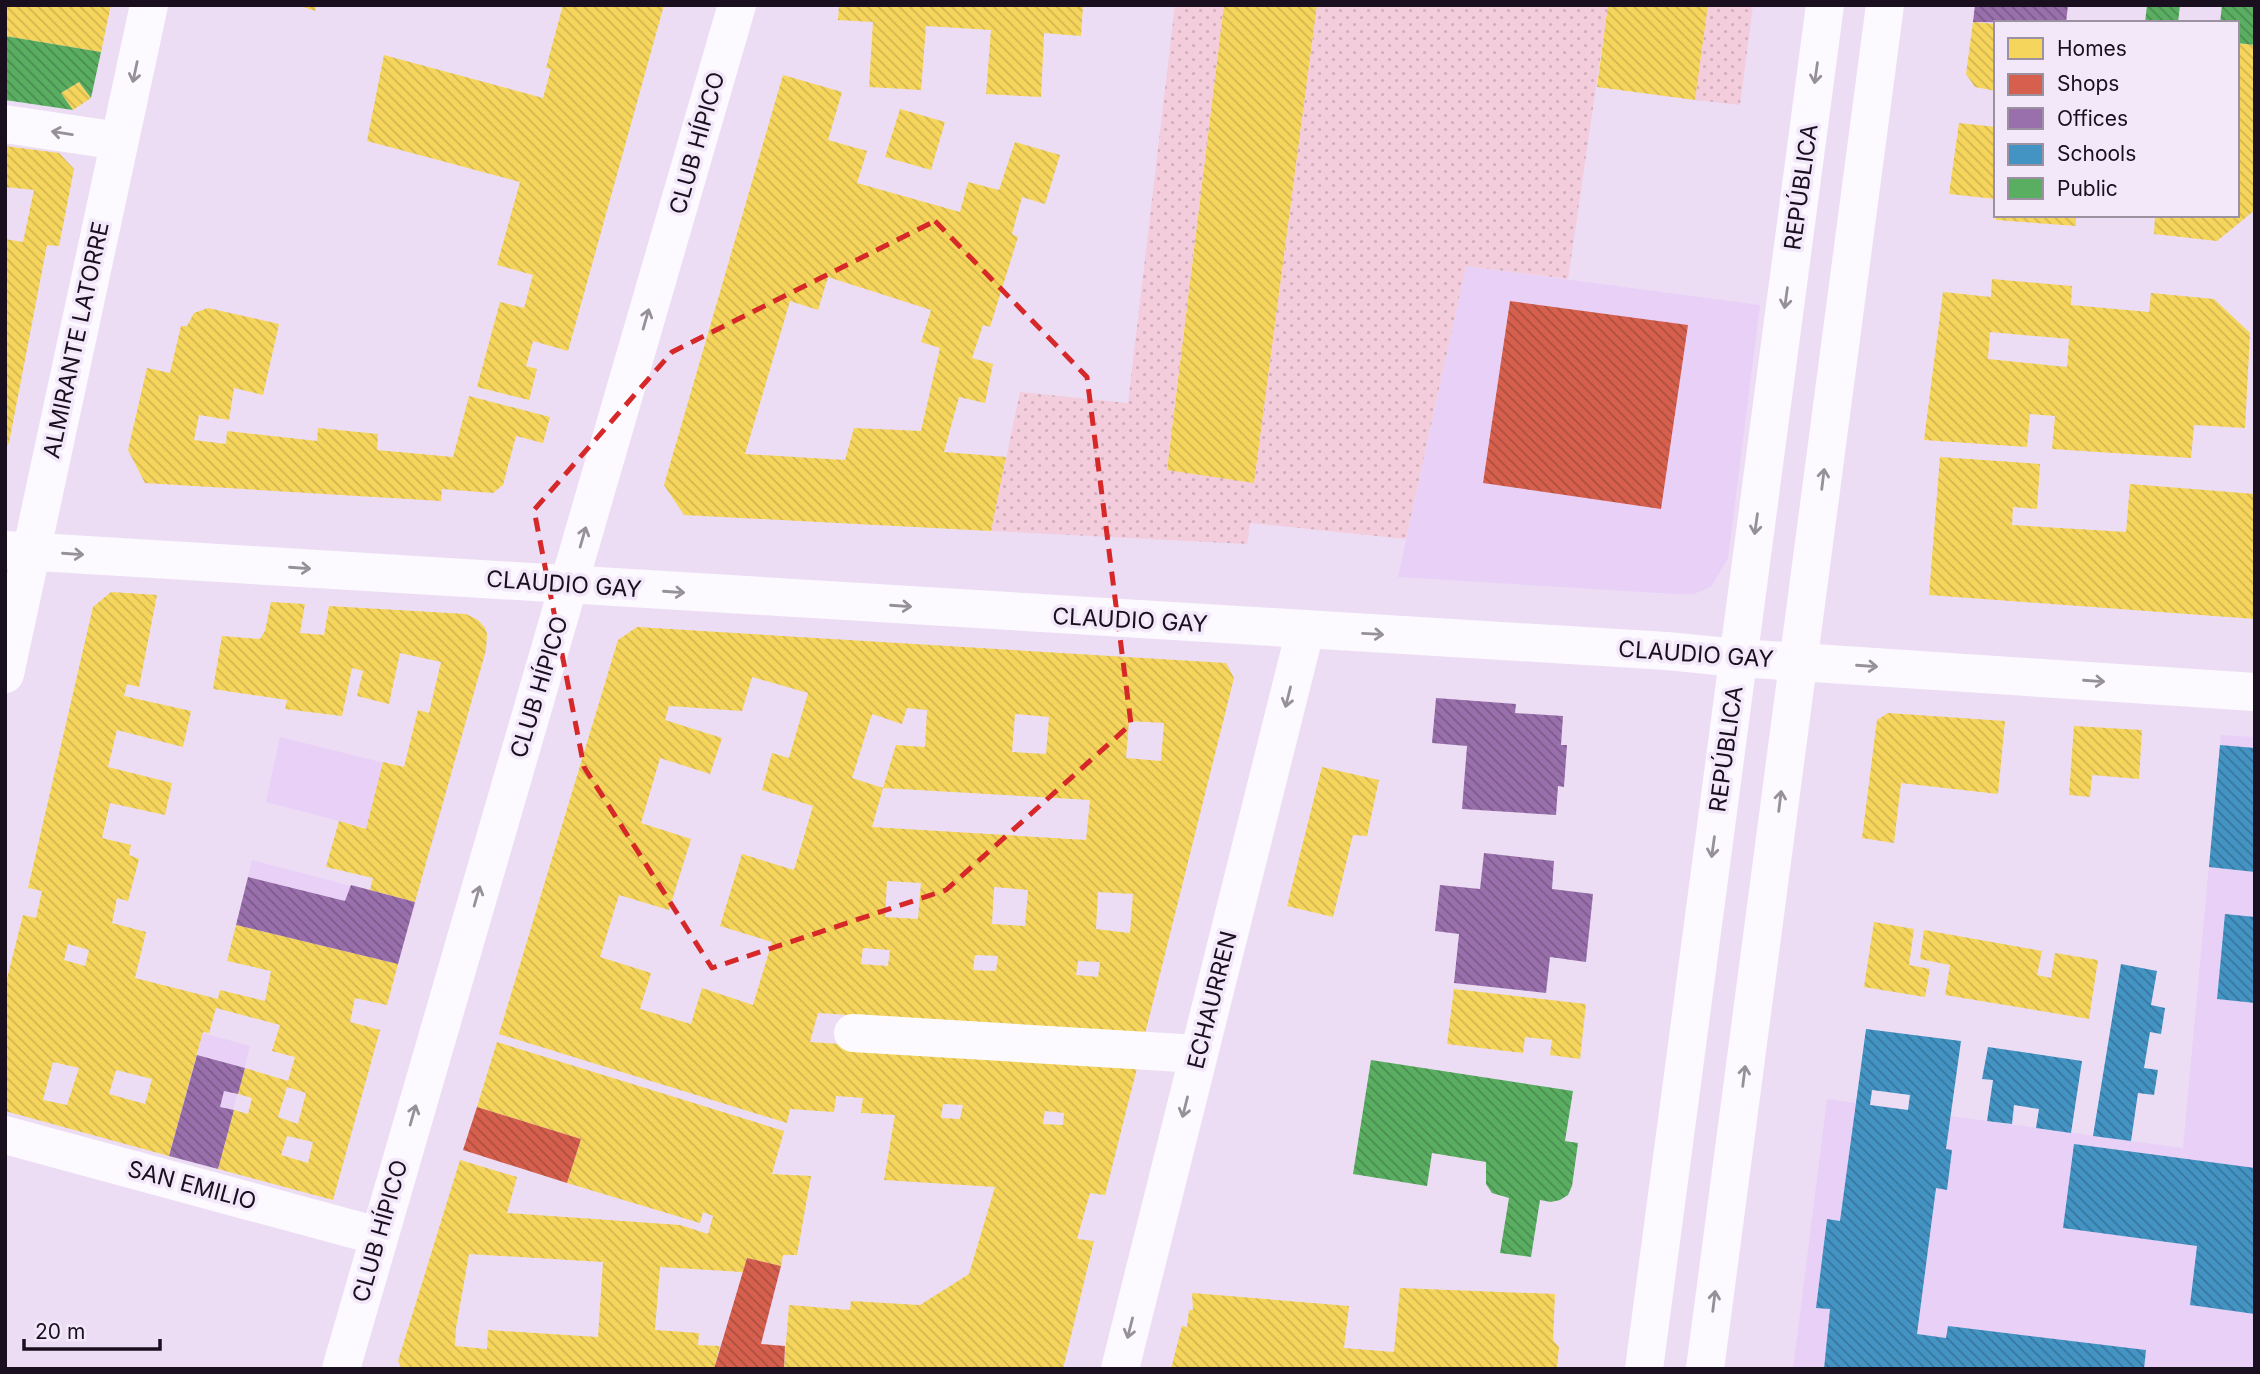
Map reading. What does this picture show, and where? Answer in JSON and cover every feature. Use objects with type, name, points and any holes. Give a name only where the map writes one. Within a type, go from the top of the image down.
[{"type":"street","name":"ALMIRANTE LATORRE","points":[[5,674],[19,550],[50,460],[149,5]]},
{"type":"street","name":"CLUB HÍPICO","points":[[341,1369],[737,5]]},
{"type":"street","name":"REPÚBLICA","points":[[1644,1369],[1825,5]]},
{"type":"street","points":[[1705,1369],[1885,5]]},
{"type":"street","points":[[5,124],[120,141]]},
{"type":"street","name":"CLAUDIO GAY","points":[[19,550],[1305,631],[1667,651],[2255,692]]},
{"type":"street","name":"ECHAURREN","points":[[1119,1369],[1305,631]]},
{"type":"street","points":[[853,1033],[1198,1054]]},
{"type":"street","name":"SAN EMILIO","points":[[5,1135],[378,1236]]},
{"type":"highlighted area","points":[[935,221],[1087,377],[1131,724],[946,890],[712,968],[584,767],[534,510],[672,352]]},
{"type":"shaded area","points":[[1175,5],[1224,5],[1167,469],[1254,483],[1317,5],[1608,5],[1568,279],[1466,266],[1406,539],[1250,523],[1247,544],[991,531],[1020,392],[1128,403]]},
{"type":"shaded area","points":[[1708,5],[1753,5],[1740,105],[1695,100]]},
{"type":"shaded area","points":[[1466,266],[1760,305],[1728,558],[1711,587],[1694,594],[1676,594],[1398,577]]},
{"type":"shaded area","points":[[2221,735],[2255,737],[2255,1369],[1793,1369],[1827,1099],[2183,1148]]},
{"type":"shaded area","points":[[280,737],[449,779],[432,845],[266,802]]},
{"type":"shaded area","points":[[252,860],[416,903],[398,962],[237,923]]},
{"type":"shaded area","points":[[203,1033],[250,1046],[218,1167],[171,1155]]},
{"type":"building: Homes","points":[[5,5],[111,5],[101,52],[5,36]]},
{"type":"building: Homes","points":[[297,5],[316,5],[315,11]]},
{"type":"building: Homes","points":[[563,5],[664,5],[568,351],[533,341],[526,366],[537,369],[529,400],[477,387],[500,302],[524,308],[533,275],[497,265],[520,182],[367,141],[384,55],[543,98],[551,69],[546,68]]},
{"type":"building: Homes","points":[[839,5],[1083,5],[1081,36],[1044,33],[1041,97],[986,94],[991,30],[926,26],[921,90],[869,87],[873,22],[838,20]]},
{"type":"building: Homes","points":[[1224,5],[1317,5],[1254,483],[1167,470]]},
{"type":"building: Homes","points":[[1608,5],[1708,5],[1695,100],[1597,87]]},
{"type":"building: Homes","points":[[1973,22],[1994,24],[1994,91],[1975,87],[1966,74]]},
{"type":"building: Homes","points":[[2239,43],[2255,45],[2255,210],[2217,241],[2154,234],[2155,217],[2239,217]]},
{"type":"building: Homes","points":[[783,75],[842,92],[828,140],[867,151],[857,183],[960,212],[968,182],[999,190],[1015,142],[1060,155],[1045,204],[1022,197],[1012,234],[1018,237],[990,327],[983,325],[972,358],[993,364],[985,403],[959,397],[944,452],[1006,457],[991,531],[684,515],[664,485]],"holes":[[[828,277],[931,310],[921,342],[940,348],[921,431],[854,428],[845,460],[745,454],[790,301],[818,310]]]},
{"type":"building: Homes","points":[[79,82],[91,98],[73,110],[61,93]]},
{"type":"building: Homes","points":[[900,109],[945,122],[931,170],[885,157]]},
{"type":"building: Homes","points":[[1959,123],[1994,127],[1994,199],[1949,194]]},
{"type":"building: Homes","points":[[5,146],[59,153],[74,169],[59,246],[47,245],[9,443],[5,450],[5,239],[23,242],[34,190],[5,187]]},
{"type":"building: Homes","points":[[1996,217],[2076,217],[2076,226],[1996,220]]},
{"type":"building: Homes","points":[[1992,279],[2072,286],[2071,305],[2149,312],[2151,293],[2214,299],[2250,333],[2245,428],[2194,425],[2191,458],[2052,449],[2055,416],[2030,414],[2027,447],[1924,440],[1943,292],[1991,297]],"holes":[[[1990,332],[2069,339],[2067,367],[1988,359]]]},
{"type":"building: Homes","points":[[208,308],[279,324],[263,395],[234,388],[229,420],[199,415],[194,440],[226,444],[227,431],[317,441],[318,428],[378,434],[377,450],[453,457],[469,396],[550,417],[543,443],[516,436],[503,485],[493,493],[442,489],[441,501],[145,483],[128,450],[147,368],[170,373],[181,326],[187,326],[194,313]]},
{"type":"building: Homes","points":[[1940,457],[2040,464],[2037,509],[2013,507],[2012,525],[2126,532],[2130,484],[2255,494],[2255,619],[1929,595]]},
{"type":"building: Homes","points":[[111,592],[157,595],[139,687],[127,684],[124,696],[191,711],[183,747],[117,730],[108,767],[172,783],[165,815],[110,803],[102,838],[131,845],[129,855],[139,859],[128,901],[117,898],[112,923],[146,932],[135,978],[218,999],[220,990],[265,1001],[271,971],[227,961],[236,925],[398,964],[387,1005],[355,998],[350,1022],[380,1030],[333,1200],[218,1169],[234,1110],[248,1114],[252,1098],[238,1094],[245,1068],[288,1081],[295,1057],[272,1051],[280,1025],[216,1008],[209,1033],[203,1032],[169,1156],[5,1111],[5,987],[23,915],[36,918],[42,891],[28,888],[93,607]],"holes":[[[68,944],[89,950],[85,966],[64,960]],[[53,1062],[79,1068],[67,1105],[43,1100]],[[116,1070],[152,1079],[145,1104],[109,1094]],[[287,1087],[306,1093],[298,1124],[278,1117]],[[287,1136],[313,1142],[308,1163],[281,1155]]]},
{"type":"building: Homes","points":[[271,602],[305,604],[300,633],[324,635],[329,606],[466,614],[478,620],[485,628],[486,650],[415,902],[370,890],[373,878],[326,867],[339,821],[366,829],[383,762],[404,767],[418,710],[429,713],[441,662],[400,653],[389,704],[357,696],[363,671],[352,668],[342,716],[285,709],[287,700],[213,689],[222,636],[260,639],[265,631]]},
{"type":"building: Homes","points":[[637,627],[1226,663],[1234,678],[1145,1034],[818,1013],[810,1042],[1138,1064],[1105,1195],[1090,1193],[1077,1239],[1094,1241],[1063,1369],[784,1369],[789,1305],[850,1310],[851,1301],[920,1305],[969,1274],[995,1187],[884,1180],[895,1115],[861,1113],[863,1098],[836,1096],[834,1112],[790,1109],[787,1123],[499,1034],[618,640]],"holes":[[[752,677],[808,693],[789,758],[772,753],[762,790],[813,806],[794,870],[742,854],[720,926],[772,942],[753,1005],[702,988],[691,1024],[640,1009],[651,973],[600,957],[619,895],[669,910],[691,839],[641,823],[660,758],[710,774],[722,738],[665,720],[669,706],[742,711]],[[907,708],[927,710],[925,747],[896,745],[883,788],[852,778],[872,714],[902,724]],[[1015,714],[1049,717],[1046,754],[1012,752]],[[1129,721],[1164,723],[1161,761],[1126,758]],[[883,788],[1090,800],[1086,840],[872,827]],[[887,881],[921,883],[918,919],[885,917]],[[994,887],[1028,890],[1025,926],[992,924]],[[1098,892],[1133,894],[1130,933],[1096,929]],[[863,948],[890,950],[888,966],[861,964]],[[975,955],[998,956],[996,971],[973,970]],[[1078,961],[1100,962],[1098,977],[1076,975]],[[943,1104],[963,1105],[960,1119],[941,1118]],[[1045,1111],[1064,1113],[1063,1125],[1043,1124]]]},
{"type":"building: Homes","points":[[1888,713],[2005,721],[1998,794],[1901,783],[1894,843],[1862,838],[1877,720]]},
{"type":"building: Homes","points":[[2074,726],[2142,730],[2139,779],[2092,775],[2090,797],[2069,795]]},
{"type":"building: Homes","points":[[1322,767],[1379,780],[1367,836],[1353,835],[1333,917],[1287,906]]},
{"type":"building: Homes","points":[[1874,922],[1914,929],[1909,965],[1930,969],[1925,997],[1864,987]]},
{"type":"building: Homes","points":[[1924,930],[2042,951],[2037,975],[2051,978],[2055,953],[2098,960],[2089,1019],[1945,995],[1950,965],[1920,959]]},
{"type":"building: Homes","points":[[1454,989],[1586,1004],[1580,1059],[1550,1055],[1552,1040],[1525,1037],[1523,1053],[1447,1044]]},
{"type":"building: Homes","points":[[497,1042],[784,1131],[772,1174],[811,1176],[797,1255],[783,1255],[781,1266],[747,1258],[743,1272],[660,1267],[655,1330],[699,1333],[698,1345],[720,1346],[714,1369],[402,1369],[398,1361],[460,1160],[517,1177],[507,1213],[680,1225],[708,1234],[713,1216],[703,1212],[700,1223],[567,1183],[581,1139],[477,1107]],"holes":[[[469,1254],[603,1262],[598,1337],[488,1330],[487,1349],[455,1346]]]},
{"type":"building: Homes","points":[[1400,1288],[1555,1294],[1553,1340],[1559,1347],[1557,1369],[1171,1369],[1182,1326],[1187,1327],[1189,1310],[1193,1310],[1192,1293],[1349,1306],[1344,1348],[1394,1352]]},
{"type":"building: Shops","points":[[1510,301],[1688,325],[1661,509],[1483,483]]},
{"type":"building: Shops","points":[[477,1107],[581,1139],[567,1183],[463,1150]]},
{"type":"building: Shops","points":[[747,1258],[781,1266],[761,1344],[785,1346],[784,1369],[714,1369]]},
{"type":"building: Offices","points":[[1975,5],[2068,5],[2066,21],[1973,22]]},
{"type":"building: Offices","points":[[1436,698],[1516,704],[1515,713],[1563,716],[1561,745],[1567,745],[1564,787],[1558,786],[1556,815],[1462,809],[1467,746],[1432,743]]},
{"type":"building: Offices","points":[[1484,853],[1554,861],[1552,889],[1593,894],[1586,962],[1550,957],[1546,993],[1454,983],[1459,934],[1435,931],[1440,885],[1480,889]]},
{"type":"building: Offices","points":[[248,877],[345,901],[351,885],[415,902],[398,964],[236,925]]},
{"type":"building: Offices","points":[[197,1055],[245,1068],[238,1094],[224,1091],[220,1107],[234,1110],[218,1169],[169,1156]]},
{"type":"building: Schools","points":[[2220,745],[2255,748],[2255,872],[2209,867]]},
{"type":"building: Schools","points":[[2225,914],[2255,917],[2255,1003],[2217,999]]},
{"type":"building: Schools","points":[[2121,964],[2157,971],[2151,1005],[2165,1008],[2161,1034],[2150,1032],[2144,1068],[2158,1070],[2154,1095],[2138,1093],[2131,1141],[2093,1136]]},
{"type":"building: Schools","points":[[1866,1029],[1961,1041],[1946,1149],[1952,1150],[1947,1190],[1936,1188],[1917,1334],[1946,1338],[1948,1326],[2146,1350],[2144,1369],[1824,1369],[1830,1309],[1816,1308],[1827,1219],[1840,1221]],"holes":[[[1872,1090],[1910,1095],[1908,1110],[1870,1105]]]},
{"type":"building: Schools","points":[[1988,1047],[2082,1061],[2071,1133],[2036,1128],[2039,1109],[2014,1105],[2012,1124],[1987,1121],[1993,1080],[1982,1079]]},
{"type":"building: Schools","points":[[2074,1144],[2255,1168],[2255,1314],[2190,1305],[2197,1246],[2063,1228]]},
{"type":"building: Public","points":[[2147,5],[2180,5],[2178,21],[2145,21]]},
{"type":"building: Public","points":[[2222,5],[2255,5],[2255,45],[2239,43],[2239,21],[2220,21]]},
{"type":"building: Public","points":[[5,36],[101,52],[91,98],[79,82],[61,93],[73,110],[5,100]]},
{"type":"building: Public","points":[[1371,1060],[1573,1091],[1565,1141],[1578,1143],[1572,1186],[1568,1195],[1560,1200],[1540,1200],[1531,1257],[1500,1253],[1509,1198],[1492,1193],[1486,1184],[1486,1162],[1432,1153],[1427,1186],[1353,1174]]}]
